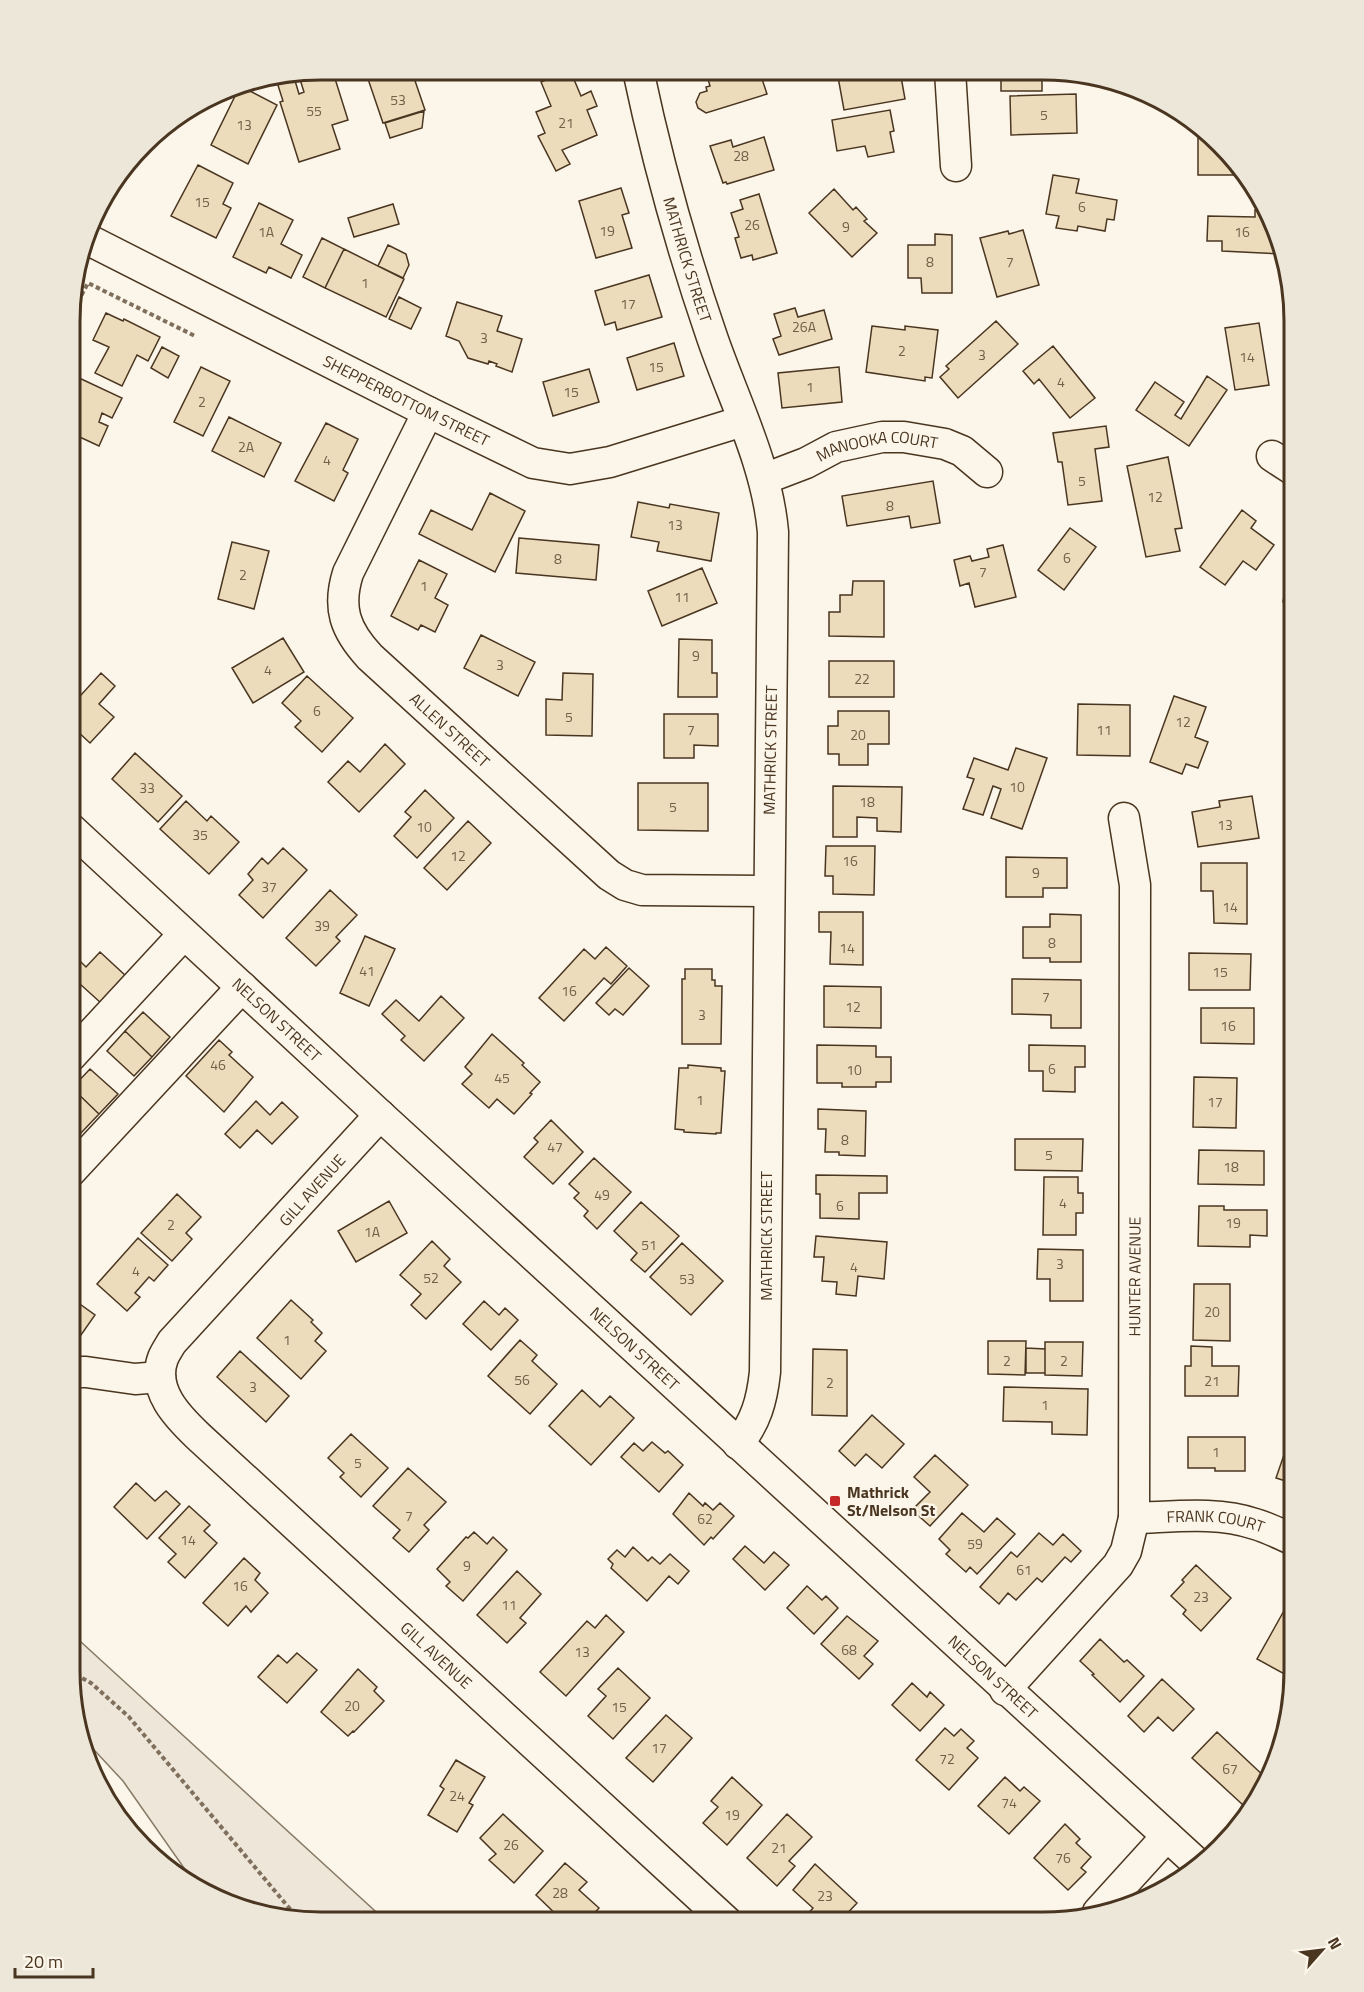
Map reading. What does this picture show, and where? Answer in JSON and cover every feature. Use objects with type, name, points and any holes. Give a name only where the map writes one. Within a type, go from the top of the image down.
[{"type":"street","name":"MATHRICK STREET","points":[[640,80],[662,172],[711,335],[764,479],[771,507],[773,532],[765,1372],[758,1410],[750,1429],[738,1444]]},
{"type":"street","points":[[951,80],[956,166]]},
{"type":"street","name":"SHEPPERBOTTOM STREET","points":[[92,242],[533,463],[570,469],[610,462],[743,421]]},
{"type":"street","name":"ALLEN STREET","points":[[428,412],[348,573],[342,590],[347,627],[357,643],[609,875],[625,885],[642,890],[769,891]]},
{"type":"street","name":"MANOOKA COURT","points":[[764,479],[806,463],[836,447],[882,437],[904,436],[945,444],[962,451],[987,471]]},
{"type":"street","name":"HUNTER AVENUE","points":[[1005,1690],[1118,1565],[1126,1551],[1134,1518],[1135,885],[1124,818]]},
{"type":"street","name":"NELSON STREET","points":[[80,837],[1005,1690],[1193,1860]]},
{"type":"street","points":[[80,1046],[184,933]]},
{"type":"street","points":[[80,1161],[242,987]]},
{"type":"street","name":"GILL AVENUE","points":[[380,1115],[172,1342],[163,1359],[148,1378],[163,1391],[171,1406],[189,1428],[716,1912]]},
{"type":"street","points":[[80,1370],[148,1378]]},
{"type":"street","name":"FRANK COURT","points":[[1134,1518],[1210,1516],[1231,1518],[1255,1524],[1285,1536]]},
{"type":"street","points":[[1105,1904],[1167,1836]]},
{"type":"path","points":[[81,296],[88,283],[195,336]]},
{"type":"path","points":[[80,1677],[91,1683],[129,1717],[291,1910]]},
{"type":"shaded area","points":[[80,1641],[376,1912],[305,1912],[273,1908],[243,1900],[214,1888],[187,1872],[123,1781],[92,1747],[84,1719],[80,1687]]},
{"type":"building","points":[[335,80],[348,120],[332,125],[340,149],[299,162],[280,102],[283,101],[277,83],[295,81],[299,94],[304,92],[300,81]]},
{"type":"building","points":[[368,80],[415,80],[425,110],[383,123]]},
{"type":"building","points":[[574,80],[581,96],[591,91],[597,106],[587,110],[597,135],[562,150],[570,164],[556,171],[538,136],[545,133],[536,112],[551,106],[541,82]]},
{"type":"building","points":[[708,80],[762,80],[767,94],[706,113],[698,108],[696,102],[700,93],[707,91],[706,87],[710,86]]},
{"type":"building","points":[[839,80],[902,80],[905,99],[844,110]]},
{"type":"building","points":[[1001,80],[1042,80],[1042,91],[1001,91]]},
{"type":"building","points":[[249,90],[277,105],[248,164],[211,145],[236,95]]},
{"type":"building","points":[[1076,94],[1077,133],[1011,135],[1010,96]]},
{"type":"building","points":[[890,110],[894,131],[890,132],[894,152],[868,157],[865,146],[837,151],[832,120]]},
{"type":"building","points":[[424,111],[422,128],[390,138],[385,123]]},
{"type":"building","points":[[1198,136],[1198,136],[1236,175],[1198,175]]},
{"type":"building","points":[[764,137],[774,170],[727,184],[723,183],[710,146],[731,140],[733,147]]},
{"type":"building","points":[[198,165],[233,183],[223,204],[231,208],[216,238],[171,216]]},
{"type":"building","points":[[1053,175],[1079,179],[1076,193],[1117,200],[1114,220],[1107,219],[1105,231],[1078,226],[1077,231],[1056,228],[1059,216],[1046,214]]},
{"type":"building","points":[[621,188],[629,213],[622,215],[632,248],[596,258],[579,201]]},
{"type":"building","points":[[834,189],[853,210],[856,207],[867,219],[864,221],[877,233],[852,257],[809,213]]},
{"type":"building","points":[[759,194],[777,253],[753,260],[752,255],[741,258],[735,238],[739,237],[731,213],[743,209],[740,200]]},
{"type":"building","points":[[259,203],[293,220],[281,244],[302,255],[291,278],[269,267],[266,273],[233,257]]},
{"type":"building","points":[[393,204],[399,224],[354,237],[348,218]]},
{"type":"building","points":[[1255,210],[1258,210],[1275,254],[1222,251],[1222,241],[1207,241],[1208,216],[1255,217]]},
{"type":"building","points":[[1023,230],[1039,285],[997,297],[980,238]]},
{"type":"building","points":[[935,234],[952,235],[952,293],[922,293],[921,278],[908,278],[908,245],[935,245]]},
{"type":"building","points":[[322,238],[344,249],[325,288],[303,277]]},
{"type":"building","points":[[388,245],[406,254],[409,265],[403,278],[378,266]]},
{"type":"building","points":[[344,249],[404,279],[386,317],[325,288]]},
{"type":"building","points":[[649,275],[662,317],[617,330],[615,322],[605,325],[595,291]]},
{"type":"building","points":[[399,297],[421,308],[411,329],[389,319]]},
{"type":"building","points":[[457,302],[502,316],[497,331],[522,339],[512,372],[489,361],[488,364],[468,358],[459,341],[446,336]]},
{"type":"building","points":[[795,308],[798,317],[824,310],[832,339],[779,355],[773,339],[781,336],[774,314]]},
{"type":"building","points":[[106,313],[123,321],[124,319],[160,337],[148,361],[137,355],[122,386],[95,373],[109,347],[93,340]]},
{"type":"building","points":[[996,321],[1018,344],[958,398],[940,377],[949,369],[946,366]]},
{"type":"building","points":[[1259,323],[1269,385],[1235,390],[1225,328]]},
{"type":"building","points":[[872,326],[905,330],[905,326],[938,330],[932,378],[925,377],[925,381],[866,372]]},
{"type":"building","points":[[674,343],[684,376],[637,390],[627,358]]},
{"type":"building","points":[[1053,346],[1095,398],[1070,418],[1039,379],[1034,384],[1023,371]]},
{"type":"building","points":[[162,347],[179,356],[168,378],[151,368]]},
{"type":"building","points":[[201,367],[230,381],[203,436],[174,422]]},
{"type":"building","points":[[839,367],[842,402],[782,408],[778,373]]},
{"type":"building","points":[[589,369],[599,402],[553,416],[543,382]]},
{"type":"building","points":[[1207,376],[1227,390],[1189,446],[1136,410],[1155,382],[1184,402],[1175,415],[1181,419]]},
{"type":"building","points":[[80,378],[122,398],[112,418],[102,413],[99,422],[108,426],[99,446],[80,437]]},
{"type":"building","points":[[229,417],[281,443],[264,477],[212,451]]},
{"type":"building","points":[[326,423],[358,439],[343,470],[348,473],[334,501],[295,481]]},
{"type":"building","points":[[1106,426],[1109,447],[1095,449],[1102,501],[1068,505],[1062,462],[1058,462],[1053,433]]},
{"type":"building","points":[[1168,457],[1182,528],[1175,529],[1180,551],[1146,557],[1127,466]]},
{"type":"building","points":[[933,481],[940,523],[911,528],[909,516],[847,526],[842,496]]},
{"type":"building","points":[[490,493],[525,511],[495,572],[419,534],[431,510],[472,530]]},
{"type":"building","points":[[638,502],[669,508],[670,504],[719,513],[711,561],[657,551],[659,542],[631,537]]},
{"type":"building","points":[[1242,510],[1256,521],[1251,528],[1274,545],[1256,570],[1243,561],[1225,585],[1200,567]]},
{"type":"building","points":[[1070,528],[1096,547],[1064,590],[1038,570]]},
{"type":"building","points":[[519,538],[599,545],[596,580],[516,573]]},
{"type":"building","points":[[232,542],[269,551],[254,609],[218,599]]},
{"type":"building","points":[[1003,545],[1016,597],[975,607],[969,583],[960,586],[954,560],[970,556],[972,561],[989,557],[987,549]]},
{"type":"building","points":[[419,560],[447,574],[435,598],[448,605],[435,632],[421,625],[418,630],[391,616]]},
{"type":"building","points":[[702,568],[717,603],[662,626],[648,591]]},
{"type":"building","points":[[853,581],[884,581],[884,637],[829,636],[829,612],[840,612],[840,595],[852,595]]},
{"type":"building","points":[[481,635],[535,662],[518,696],[464,668]]},
{"type":"building","points":[[283,638],[304,672],[253,703],[232,668]]},
{"type":"building","points":[[679,639],[712,640],[712,673],[717,673],[717,697],[678,697]]},
{"type":"building","points":[[829,661],[894,661],[894,697],[829,697]]},
{"type":"building","points":[[101,673],[115,686],[99,704],[114,717],[90,743],[80,734],[80,696]]},
{"type":"building","points":[[563,673],[593,674],[592,736],[546,735],[546,699],[562,700]]},
{"type":"building","points":[[307,676],[353,718],[322,752],[295,727],[301,721],[282,703]]},
{"type":"building","points":[[1174,696],[1206,707],[1195,737],[1208,742],[1198,768],[1186,764],[1182,774],[1150,762]]},
{"type":"building","points":[[1078,704],[1130,705],[1130,756],[1077,755]]},
{"type":"building","points":[[838,711],[889,711],[889,744],[868,744],[868,765],[839,765],[839,754],[828,754],[828,726],[838,726]]},
{"type":"building","points":[[664,714],[718,714],[718,746],[694,745],[694,758],[664,758]]},
{"type":"building","points":[[385,744],[405,764],[359,812],[328,782],[348,761],[360,772]]},
{"type":"building","points":[[1016,748],[1047,758],[1022,829],[991,818],[1001,789],[993,786],[983,815],[963,809],[974,779],[967,777],[974,758],[1008,770]]},
{"type":"building","points":[[135,753],[182,796],[158,822],[112,779]]},
{"type":"building","points":[[638,783],[708,783],[708,831],[638,830]]},
{"type":"building","points":[[833,786],[902,787],[901,832],[877,831],[877,818],[857,817],[857,837],[833,837]]},
{"type":"building","points":[[425,790],[454,818],[417,858],[394,836],[411,817],[405,812]]},
{"type":"building","points":[[1252,796],[1259,838],[1198,847],[1192,812],[1220,807],[1219,801]]},
{"type":"building","points":[[186,801],[207,821],[211,816],[239,842],[209,874],[160,829]]},
{"type":"building","points":[[468,821],[491,843],[447,890],[424,868]]},
{"type":"building","points":[[826,846],[875,846],[874,895],[833,894],[833,876],[825,876]]},
{"type":"building","points":[[283,848],[307,870],[263,918],[239,895],[253,880],[248,874],[262,858],[268,864]]},
{"type":"building","points":[[1006,857],[1067,858],[1067,888],[1043,888],[1043,897],[1006,897]]},
{"type":"building","points":[[1201,863],[1247,863],[1247,924],[1214,923],[1213,891],[1201,891]]},
{"type":"building","points":[[330,890],[357,915],[336,937],[340,941],[316,966],[286,938]]},
{"type":"building","points":[[819,912],[863,912],[863,965],[830,964],[831,932],[819,932]]},
{"type":"building","points":[[1050,914],[1081,915],[1081,962],[1050,962],[1050,958],[1023,958],[1023,927],[1050,927]]},
{"type":"building","points":[[365,936],[395,949],[369,1006],[340,993]]},
{"type":"building","points":[[606,947],[627,966],[611,984],[604,978],[564,1021],[539,998],[584,949],[595,959]]},
{"type":"building","points":[[100,952],[126,976],[101,1003],[80,984],[80,961],[86,967]]},
{"type":"building","points":[[1189,953],[1251,954],[1250,990],[1189,990]]},
{"type":"building","points":[[629,968],[649,986],[623,1015],[615,1009],[609,1015],[596,1003]]},
{"type":"building","points":[[685,969],[712,969],[712,980],[715,980],[715,986],[722,986],[721,1044],[682,1044],[682,979],[685,979]]},
{"type":"building","points":[[1012,979],[1081,980],[1081,1028],[1051,1028],[1051,1015],[1012,1014]]},
{"type":"building","points":[[824,986],[881,987],[881,1028],[824,1027]]},
{"type":"building","points":[[441,996],[464,1018],[424,1061],[401,1040],[405,1036],[382,1014],[396,1000],[419,1021]]},
{"type":"building","points":[[1201,1008],[1254,1008],[1254,1044],[1201,1043]]},
{"type":"building","points":[[143,1012],[170,1037],[152,1057],[125,1031]]},
{"type":"building","points":[[125,1031],[152,1057],[134,1076],[107,1051]]},
{"type":"building","points":[[492,1034],[524,1063],[522,1065],[540,1082],[514,1114],[497,1099],[489,1108],[462,1084],[472,1074],[465,1067]]},
{"type":"building","points":[[219,1040],[232,1052],[229,1055],[253,1077],[224,1112],[186,1076]]},
{"type":"building","points":[[817,1045],[876,1046],[876,1057],[891,1057],[891,1082],[876,1082],[876,1087],[842,1087],[842,1083],[817,1083]]},
{"type":"building","points":[[1029,1045],[1085,1046],[1085,1067],[1075,1067],[1075,1092],[1043,1091],[1043,1071],[1029,1071]]},
{"type":"building","points":[[688,1065],[721,1068],[721,1071],[725,1071],[721,1133],[684,1132],[684,1130],[675,1129],[679,1068],[688,1068]]},
{"type":"building","points":[[90,1069],[118,1094],[99,1114],[80,1096],[80,1080]]},
{"type":"building","points":[[1194,1077],[1237,1078],[1236,1128],[1193,1127]]},
{"type":"building","points":[[80,1096],[99,1114],[80,1132]]},
{"type":"building","points":[[256,1101],[270,1115],[282,1102],[298,1117],[272,1144],[257,1130],[240,1148],[225,1134]]},
{"type":"building","points":[[818,1109],[866,1111],[865,1156],[825,1152],[826,1129],[818,1129]]},
{"type":"building","points":[[551,1120],[583,1152],[553,1184],[524,1157],[538,1142],[534,1138]]},
{"type":"building","points":[[1015,1139],[1083,1139],[1082,1171],[1015,1170]]},
{"type":"building","points":[[1199,1150],[1264,1151],[1264,1185],[1198,1184]]},
{"type":"building","points":[[594,1158],[631,1192],[597,1229],[584,1216],[588,1211],[574,1198],[579,1193],[569,1184]]},
{"type":"building","points":[[816,1175],[887,1176],[887,1193],[859,1193],[859,1219],[820,1218],[820,1194],[816,1194]]},
{"type":"building","points":[[1044,1177],[1078,1177],[1078,1193],[1083,1193],[1083,1213],[1076,1213],[1076,1235],[1043,1235]]},
{"type":"building","points":[[177,1194],[201,1217],[186,1233],[192,1239],[172,1261],[141,1233]]},
{"type":"building","points":[[389,1201],[407,1233],[356,1262],[338,1231]]},
{"type":"building","points":[[641,1202],[679,1236],[645,1272],[631,1260],[637,1253],[614,1231]]},
{"type":"building","points":[[1199,1206],[1224,1206],[1224,1210],[1267,1210],[1267,1236],[1250,1235],[1250,1247],[1198,1246]]},
{"type":"building","points":[[816,1236],[887,1242],[884,1279],[858,1276],[856,1296],[836,1294],[837,1282],[822,1281],[824,1257],[814,1257]]},
{"type":"building","points":[[138,1238],[168,1265],[154,1281],[149,1277],[135,1293],[140,1297],[127,1311],[97,1284]]},
{"type":"building","points":[[432,1241],[450,1259],[444,1266],[461,1282],[426,1319],[411,1305],[421,1294],[400,1275]]},
{"type":"building","points":[[682,1243],[723,1281],[691,1315],[650,1277]]},
{"type":"building","points":[[1038,1249],[1083,1250],[1083,1301],[1050,1301],[1050,1279],[1037,1279]]},
{"type":"building","points":[[1194,1284],[1230,1284],[1230,1341],[1193,1340]]},
{"type":"building","points":[[291,1300],[313,1320],[311,1322],[322,1333],[315,1341],[326,1351],[301,1379],[257,1338]]},
{"type":"building","points":[[484,1301],[499,1315],[505,1308],[518,1320],[491,1350],[463,1324]]},
{"type":"building","points":[[80,1304],[95,1315],[80,1336]]},
{"type":"building","points":[[520,1340],[537,1355],[532,1361],[557,1384],[530,1414],[488,1376]]},
{"type":"building","points":[[988,1341],[1026,1341],[1025,1375],[988,1374]]},
{"type":"building","points":[[1045,1342],[1083,1342],[1082,1376],[1045,1375]]},
{"type":"building","points":[[1191,1346],[1212,1347],[1212,1366],[1239,1366],[1238,1396],[1185,1396],[1185,1366],[1191,1366]]},
{"type":"building","points":[[1026,1348],[1045,1349],[1045,1373],[1026,1373]]},
{"type":"building","points":[[813,1349],[847,1350],[847,1416],[812,1415]]},
{"type":"building","points":[[240,1351],[289,1396],[266,1422],[217,1377]]},
{"type":"building","points":[[1004,1387],[1088,1389],[1087,1435],[1052,1434],[1052,1422],[1003,1421]]},
{"type":"building","points":[[582,1390],[600,1407],[610,1396],[634,1418],[591,1465],[549,1426]]},
{"type":"building","points":[[872,1415],[904,1444],[882,1468],[866,1454],[855,1466],[839,1451]]},
{"type":"building","points":[[351,1434],[388,1468],[361,1497],[340,1477],[344,1473],[328,1458]]},
{"type":"building","points":[[1188,1437],[1245,1437],[1245,1471],[1188,1468]]},
{"type":"building","points":[[652,1442],[665,1453],[668,1451],[683,1465],[659,1492],[621,1457],[634,1443],[643,1451]]},
{"type":"building","points":[[1285,1452],[1285,1481],[1276,1478]]},
{"type":"building","points":[[935,1455],[968,1485],[930,1526],[912,1510],[930,1492],[914,1477]]},
{"type":"building","points":[[408,1468],[446,1502],[424,1525],[429,1530],[409,1552],[393,1538],[400,1530],[373,1506]]},
{"type":"building","points":[[136,1483],[155,1501],[166,1491],[180,1504],[147,1539],[114,1507]]},
{"type":"building","points":[[689,1493],[703,1506],[705,1503],[713,1510],[720,1503],[734,1516],[713,1539],[711,1537],[704,1545],[673,1514]]},
{"type":"building","points":[[189,1506],[210,1525],[204,1531],[217,1543],[185,1578],[168,1562],[176,1554],[159,1538]]},
{"type":"building","points":[[962,1513],[984,1532],[997,1518],[1015,1534],[977,1574],[970,1567],[966,1572],[946,1554],[950,1550],[939,1539]]},
{"type":"building","points":[[474,1532],[487,1544],[493,1537],[507,1550],[463,1601],[446,1586],[450,1582],[437,1569],[466,1537],[468,1538]]},
{"type":"building","points":[[1039,1533],[1053,1545],[1063,1534],[1081,1551],[1071,1562],[1065,1557],[1042,1582],[1037,1578],[1016,1600],[1008,1593],[999,1604],[980,1587],[1011,1552],[1017,1557]]},
{"type":"building","points":[[745,1546],[764,1563],[774,1552],[789,1565],[765,1590],[733,1559]]},
{"type":"building","points":[[633,1547],[648,1561],[652,1557],[660,1564],[670,1554],[689,1571],[678,1584],[669,1576],[647,1601],[611,1568],[613,1564],[608,1559],[617,1550],[625,1557]]},
{"type":"building","points":[[244,1558],[260,1573],[255,1580],[268,1593],[251,1612],[246,1606],[228,1626],[203,1603]]},
{"type":"building","points":[[1196,1565],[1231,1598],[1201,1631],[1183,1614],[1186,1610],[1171,1596]]},
{"type":"building","points":[[517,1571],[541,1594],[520,1618],[526,1623],[507,1643],[477,1615]]},
{"type":"building","points":[[807,1586],[822,1600],[826,1596],[838,1608],[814,1634],[787,1608]]},
{"type":"building","points":[[1285,1609],[1285,1674],[1257,1659]]},
{"type":"building","points":[[606,1615],[624,1632],[566,1696],[540,1672],[587,1621],[595,1628]]},
{"type":"building","points":[[847,1616],[878,1641],[864,1656],[873,1664],[859,1679],[821,1644]]},
{"type":"building","points":[[1100,1639],[1124,1662],[1127,1660],[1144,1676],[1120,1702],[1080,1661]]},
{"type":"building","points":[[297,1653],[317,1670],[287,1703],[258,1677],[278,1655],[287,1663]]},
{"type":"building","points":[[618,1668],[650,1698],[613,1739],[588,1716],[606,1696],[598,1689]]},
{"type":"building","points":[[358,1669],[377,1687],[374,1691],[384,1701],[348,1736],[321,1712]]},
{"type":"building","points":[[1162,1679],[1194,1709],[1173,1731],[1158,1717],[1144,1732],[1128,1716]]},
{"type":"building","points":[[912,1683],[927,1697],[930,1692],[944,1705],[920,1731],[892,1705]]},
{"type":"building","points":[[666,1715],[692,1738],[653,1782],[626,1758]]},
{"type":"building","points":[[945,1728],[954,1736],[961,1729],[974,1741],[967,1748],[978,1758],[949,1790],[916,1760]]},
{"type":"building","points":[[1217,1732],[1262,1774],[1243,1805],[1192,1758]]},
{"type":"building","points":[[456,1760],[485,1777],[469,1803],[473,1805],[457,1832],[428,1815],[444,1789],[440,1786]]},
{"type":"building","points":[[732,1777],[762,1805],[727,1845],[703,1823],[718,1807],[711,1801]]},
{"type":"building","points":[[1005,1777],[1020,1791],[1024,1787],[1040,1801],[1009,1834],[978,1806]]},
{"type":"building","points":[[503,1814],[543,1851],[514,1883],[489,1860],[496,1854],[480,1838]]},
{"type":"building","points":[[787,1814],[812,1837],[789,1861],[795,1866],[777,1886],[747,1858]]},
{"type":"building","points":[[1065,1824],[1080,1839],[1076,1843],[1091,1857],[1081,1868],[1086,1872],[1068,1890],[1034,1858]]},
{"type":"building","points":[[565,1863],[587,1882],[579,1890],[599,1908],[595,1912],[554,1912],[536,1895]]},
{"type":"building","points":[[815,1864],[857,1903],[848,1912],[809,1912],[813,1908],[793,1890]]},
{"type":"place","name":"Mathrick St/Nelson St","points":[[835,1501]]}]
